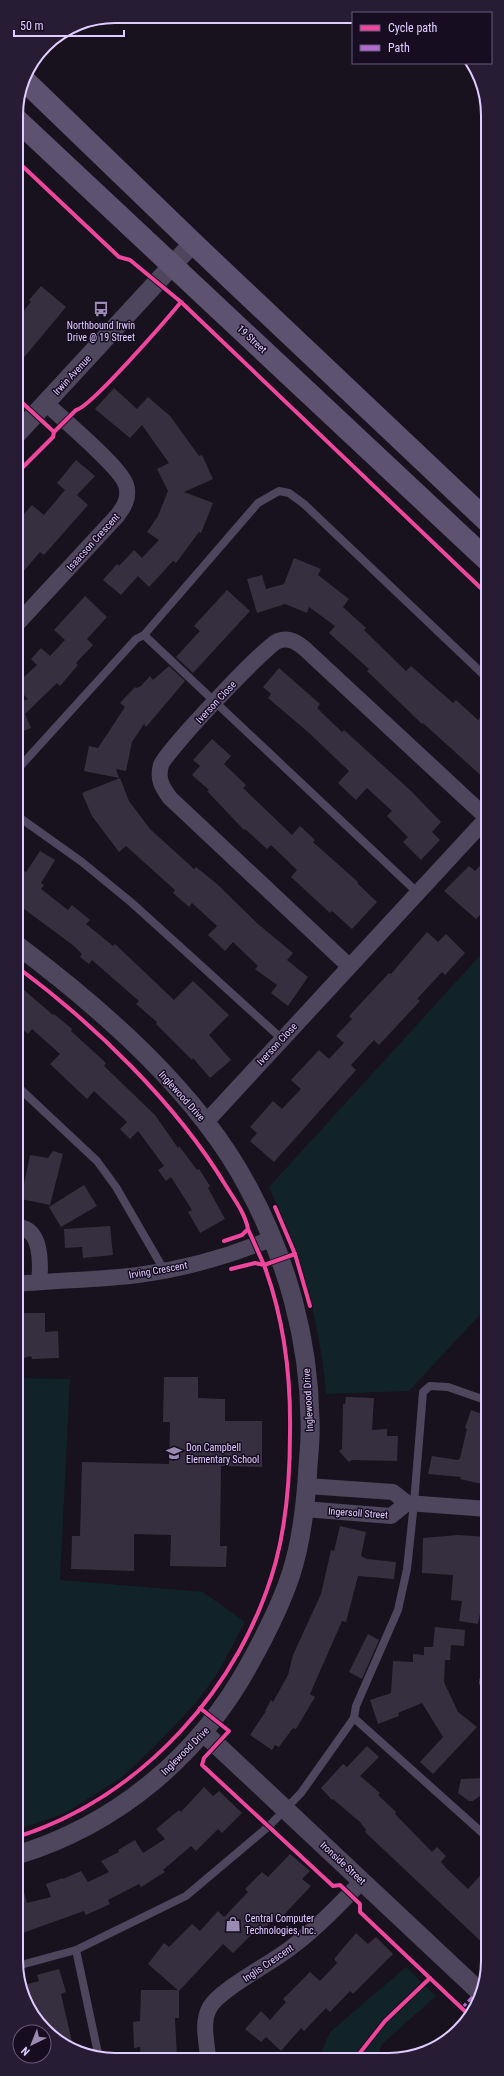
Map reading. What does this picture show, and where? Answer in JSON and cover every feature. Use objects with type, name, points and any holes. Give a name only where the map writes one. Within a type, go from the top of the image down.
[{"type":"main road","points":[[28,84],[193,243],[481,515]]},
{"type":"main road","name":"19 Street","points":[[23,126],[481,554]]},
{"type":"street","name":"Irwin Avenue","points":[[23,428],[193,243]]},
{"type":"street","name":"Isaacson Crescent","points":[[23,617],[116,516],[126,502],[127,495],[126,485],[118,470],[46,403]]},
{"type":"street","name":"Iverson Close","points":[[350,966],[170,798],[160,782],[159,774],[164,759],[266,649],[277,642],[292,640],[306,649],[481,812]]},
{"type":"street","name":"Iverson Close","points":[[206,1122],[481,825]]},
{"type":"street","name":"Inglewood Drive","points":[[23,950],[52,972],[102,1014],[141,1050],[206,1122],[230,1156],[248,1187],[273,1238],[287,1278],[296,1312],[306,1363],[310,1420],[307,1486],[301,1533],[291,1574],[272,1624],[237,1687],[204,1734],[167,1770],[136,1797],[104,1818],[75,1833],[23,1853]]},
{"type":"street","points":[[23,1227],[32,1233],[37,1244],[40,1270],[39,1282]]},
{"type":"street","name":"Irving Crescent","points":[[23,1283],[138,1275],[215,1259],[273,1238]]},
{"type":"street","points":[[307,1486],[393,1492],[410,1503],[481,1508]]},
{"type":"street","name":"Ingersoll Street","points":[[304,1509],[391,1516],[410,1503]]},
{"type":"street","name":"Ironside Street","points":[[204,1734],[477,1989]]},
{"type":"street","name":"Inglis Crescent","points":[[208,2053],[205,2022],[209,2008],[213,2003],[226,1991],[293,1946],[331,1913],[362,1881]]},
{"type":"lane","points":[[23,763],[136,640],[144,635],[258,503],[279,491],[289,493],[304,504],[481,672]]},
{"type":"lane","points":[[144,635],[418,893]]},
{"type":"lane","points":[[23,820],[82,862],[132,903],[282,1039]]},
{"type":"lane","points":[[23,1092],[97,1161],[116,1187],[164,1270]]},
{"type":"lane","points":[[23,1964],[76,1950],[186,1896],[269,1826],[300,1793],[354,1718],[356,1706],[398,1610],[407,1569],[410,1503],[423,1392],[430,1386],[448,1387],[481,1399]]},
{"type":"lane","points":[[354,1718],[481,1832]]},
{"type":"lane","points":[[76,1950],[98,2051]]},
{"type":"shaded area","points":[[481,954],[481,1314],[409,1391],[326,1394],[319,1340],[307,1288],[290,1238],[269,1187]]},
{"type":"shaded area","points":[[23,1378],[70,1379],[60,1580],[203,1592],[245,1622],[217,1674],[195,1704],[155,1746],[121,1778],[65,1813],[23,1828]]},
{"type":"shaded area","points":[[406,1967],[436,1996],[382,2044],[378,2053],[321,2053],[330,2032]]},
{"type":"building","points":[[41,286],[66,307],[23,359],[23,312],[31,302],[29,300]]},
{"type":"building","points":[[114,388],[137,409],[148,397],[170,416],[199,456],[202,455],[213,479],[184,492],[213,503],[201,533],[199,532],[176,563],[173,561],[149,587],[138,576],[121,595],[103,580],[117,564],[119,566],[134,550],[142,558],[159,540],[147,532],[158,516],[168,491],[157,469],[169,463],[142,425],[130,438],[95,409]]},
{"type":"building","points":[[76,460],[95,476],[77,495],[88,505],[44,555],[40,552],[23,572],[23,515],[32,505],[44,515],[65,490],[57,483]]},
{"type":"building","points":[[294,558],[321,569],[318,575],[349,599],[343,607],[366,628],[364,630],[406,671],[411,666],[453,703],[456,700],[478,720],[481,717],[481,776],[423,723],[422,724],[367,671],[369,669],[329,633],[335,626],[309,607],[307,613],[285,604],[257,613],[247,579],[262,575],[266,589],[284,584]]},
{"type":"building","points":[[227,590],[250,611],[193,673],[176,657],[200,631],[194,626]]},
{"type":"building","points":[[85,596],[107,617],[87,639],[93,645],[76,663],[78,665],[60,686],[57,683],[25,714],[31,728],[23,731],[23,701],[28,699],[23,694],[23,678],[37,665],[31,659],[41,648],[50,656],[65,640],[54,630]]},
{"type":"building","points":[[169,666],[185,681],[146,727],[144,724],[132,742],[126,771],[116,769],[119,778],[84,771],[89,746],[98,748],[125,707],[120,703],[135,687],[141,686],[150,676],[153,680]]},
{"type":"building","points":[[279,668],[320,704],[317,708],[342,732],[344,730],[411,791],[441,822],[432,832],[440,840],[421,860],[403,842],[408,837],[387,816],[392,811],[367,788],[356,800],[338,783],[349,771],[308,732],[268,698],[271,694],[263,687]]},
{"type":"building","points":[[212,739],[231,756],[224,764],[246,785],[243,788],[292,835],[300,826],[315,840],[313,842],[358,882],[357,883],[377,902],[352,929],[332,911],[330,913],[291,877],[297,870],[271,845],[267,849],[245,829],[244,830],[207,791],[209,790],[192,775],[200,766],[193,760]]},
{"type":"building","points":[[120,778],[129,801],[150,829],[194,869],[196,867],[217,884],[258,924],[293,953],[287,960],[308,977],[288,1006],[271,993],[277,985],[255,969],[258,966],[233,942],[225,951],[208,935],[217,926],[192,903],[189,907],[173,893],[175,890],[126,846],[119,852],[92,816],[82,793]]},
{"type":"building","points":[[40,851],[55,860],[41,883],[44,885],[41,889],[68,910],[72,905],[90,920],[86,924],[113,946],[115,944],[174,1000],[193,981],[229,1015],[209,1035],[231,1060],[210,1078],[193,1058],[192,1060],[156,1024],[157,1022],[136,1004],[139,1001],[92,960],[89,964],[80,957],[82,954],[74,946],[23,908],[23,872],[26,872]]},
{"type":"building","points":[[481,864],[481,916],[480,915],[476,919],[444,891],[469,866],[475,871]]},
{"type":"building","points":[[427,932],[438,942],[446,934],[465,953],[445,975],[442,972],[417,999],[420,1001],[379,1045],[374,1040],[351,1065],[356,1070],[274,1162],[250,1141],[257,1133],[250,1127],[273,1101],[282,1109],[301,1089],[291,1080],[319,1050],[329,1059],[344,1043],[336,1036],[352,1019],[349,1016],[389,973],[391,974]]},
{"type":"building","points":[[23,989],[72,1029],[71,1031],[106,1063],[104,1066],[155,1115],[178,1148],[179,1146],[197,1170],[199,1169],[210,1186],[208,1188],[225,1219],[200,1233],[188,1212],[192,1210],[171,1177],[166,1181],[158,1170],[164,1166],[138,1131],[130,1139],[120,1129],[127,1122],[94,1091],[87,1099],[50,1064],[60,1054],[32,1029],[28,1034],[23,1029]]},
{"type":"building","points":[[53,1151],[63,1154],[50,1205],[23,1199],[23,1189],[30,1155],[48,1158]]},
{"type":"building","points":[[84,1185],[97,1206],[61,1227],[49,1207]]},
{"type":"building","points":[[110,1226],[113,1255],[83,1258],[82,1247],[65,1248],[64,1229]]},
{"type":"building","points":[[24,1313],[45,1313],[45,1332],[58,1331],[59,1358],[32,1359],[31,1356],[23,1358]]},
{"type":"building","points":[[164,1377],[198,1377],[198,1398],[225,1399],[225,1421],[262,1421],[262,1467],[221,1466],[220,1546],[227,1546],[226,1567],[170,1566],[171,1535],[134,1534],[134,1571],[71,1569],[72,1536],[80,1536],[82,1462],[169,1464],[170,1422],[163,1422]]},
{"type":"building","points":[[346,1397],[374,1398],[372,1430],[387,1429],[387,1436],[398,1436],[397,1461],[352,1460],[349,1462],[339,1451],[342,1449],[343,1404],[345,1404]]},
{"type":"building","points":[[471,1410],[481,1414],[481,1484],[460,1479],[461,1477],[428,1474],[432,1456],[458,1460],[460,1458],[467,1429],[465,1428]]},
{"type":"building","points":[[340,1526],[366,1532],[361,1556],[367,1559],[396,1562],[394,1579],[358,1576],[346,1622],[342,1621],[310,1694],[315,1697],[296,1729],[293,1728],[279,1747],[275,1745],[272,1750],[250,1735],[266,1711],[271,1700],[273,1702],[288,1675],[293,1655],[321,1594],[331,1550],[334,1551]]},
{"type":"building","points":[[458,1535],[481,1537],[481,1608],[478,1624],[459,1621],[462,1601],[451,1600],[453,1575],[422,1573],[423,1538]]},
{"type":"building","points":[[435,1627],[465,1630],[464,1646],[451,1645],[450,1660],[445,1660],[444,1682],[458,1712],[477,1727],[433,1774],[420,1762],[443,1737],[422,1703],[398,1713],[399,1716],[378,1724],[370,1700],[391,1693],[393,1661],[413,1662],[413,1654],[424,1655],[424,1647],[433,1647]]},
{"type":"building","points":[[368,1634],[379,1640],[362,1679],[349,1672]]},
{"type":"building","points":[[367,1746],[379,1757],[360,1776],[380,1793],[378,1795],[396,1812],[395,1814],[432,1852],[437,1847],[446,1856],[441,1862],[468,1889],[481,1875],[481,1941],[365,1832],[366,1830],[360,1822],[333,1799],[332,1800],[321,1788],[343,1764],[347,1767]]},
{"type":"building","points":[[481,1778],[481,1795],[473,1801],[469,1801],[458,1793],[461,1779]]},
{"type":"building","points":[[204,1787],[213,1796],[219,1791],[242,1813],[222,1833],[218,1829],[196,1851],[191,1846],[163,1870],[165,1872],[141,1887],[139,1884],[108,1900],[110,1904],[86,1915],[84,1911],[23,1933],[23,1889],[27,1903],[51,1897],[46,1884],[63,1879],[81,1871],[88,1882],[109,1872],[101,1861],[119,1852],[118,1850],[135,1840],[143,1853],[165,1839],[156,1829],[179,1810],[181,1812]]},
{"type":"building","points":[[290,1854],[310,1871],[302,1879],[311,1886],[278,1921],[275,1918],[257,1935],[254,1932],[233,1953],[223,1944],[179,1991],[148,1964],[164,1943],[169,1947],[192,1924],[200,1931],[218,1911],[224,1917],[248,1892],[245,1889],[262,1872],[268,1877]]},
{"type":"building","points":[[356,1933],[368,1944],[376,1937],[393,1954],[353,1994],[350,1991],[330,2012],[326,2008],[304,2031],[301,2028],[281,2051],[266,2037],[261,2042],[245,2029],[261,2011],[270,2020],[286,2002],[283,1999],[310,1972],[320,1981],[337,1963],[334,1959]]},
{"type":"building","points":[[59,1969],[66,1992],[61,1994],[72,2043],[52,2028],[52,2024],[48,2024],[32,2002],[26,1984],[39,1981],[37,1975]]},
{"type":"building","points":[[141,1990],[179,1990],[179,2018],[175,2018],[177,2053],[141,2053],[140,2047],[134,2048],[133,2022],[140,2021]]},
{"type":"marked path","points":[[462,2008],[474,1995]]},
{"type":"cycle path","points":[[23,167],[119,257],[130,260],[181,302],[481,588]]},
{"type":"cycle path","points":[[23,403],[54,432],[76,410],[96,395],[112,379],[181,302]]},
{"type":"cycle path","points":[[23,467],[53,437],[54,432]]},
{"type":"cycle path","points":[[23,972],[46,989],[104,1039],[132,1067],[158,1095],[206,1155],[239,1206],[247,1223],[248,1229],[242,1235],[224,1241]]},
{"type":"cycle path","points":[[275,1207],[295,1254],[310,1306]]},
{"type":"cycle path","points":[[248,1229],[264,1265],[295,1254]]},
{"type":"cycle path","points":[[23,1835],[63,1819],[105,1795],[145,1765],[181,1731],[212,1693],[239,1652],[260,1607],[276,1561],[283,1529],[289,1465],[289,1390],[285,1348],[277,1306],[264,1265],[255,1263],[231,1269]]},
{"type":"cycle path","points":[[200,1708],[229,1731],[204,1758],[202,1765],[333,1886],[340,1885],[360,1904],[360,1912],[466,2012]]},
{"type":"cycle path","points":[[360,2053],[385,2021],[430,1978]]},
{"type":"place","name":"Northbound Irwin Drive @ 19 Street","points":[[101,309]]},
{"type":"place","name":"Don Campbell Elementary School","points":[[174,1453]]},
{"type":"place","name":"Central Computer Technologies, Inc.","points":[[233,1924]]}]
